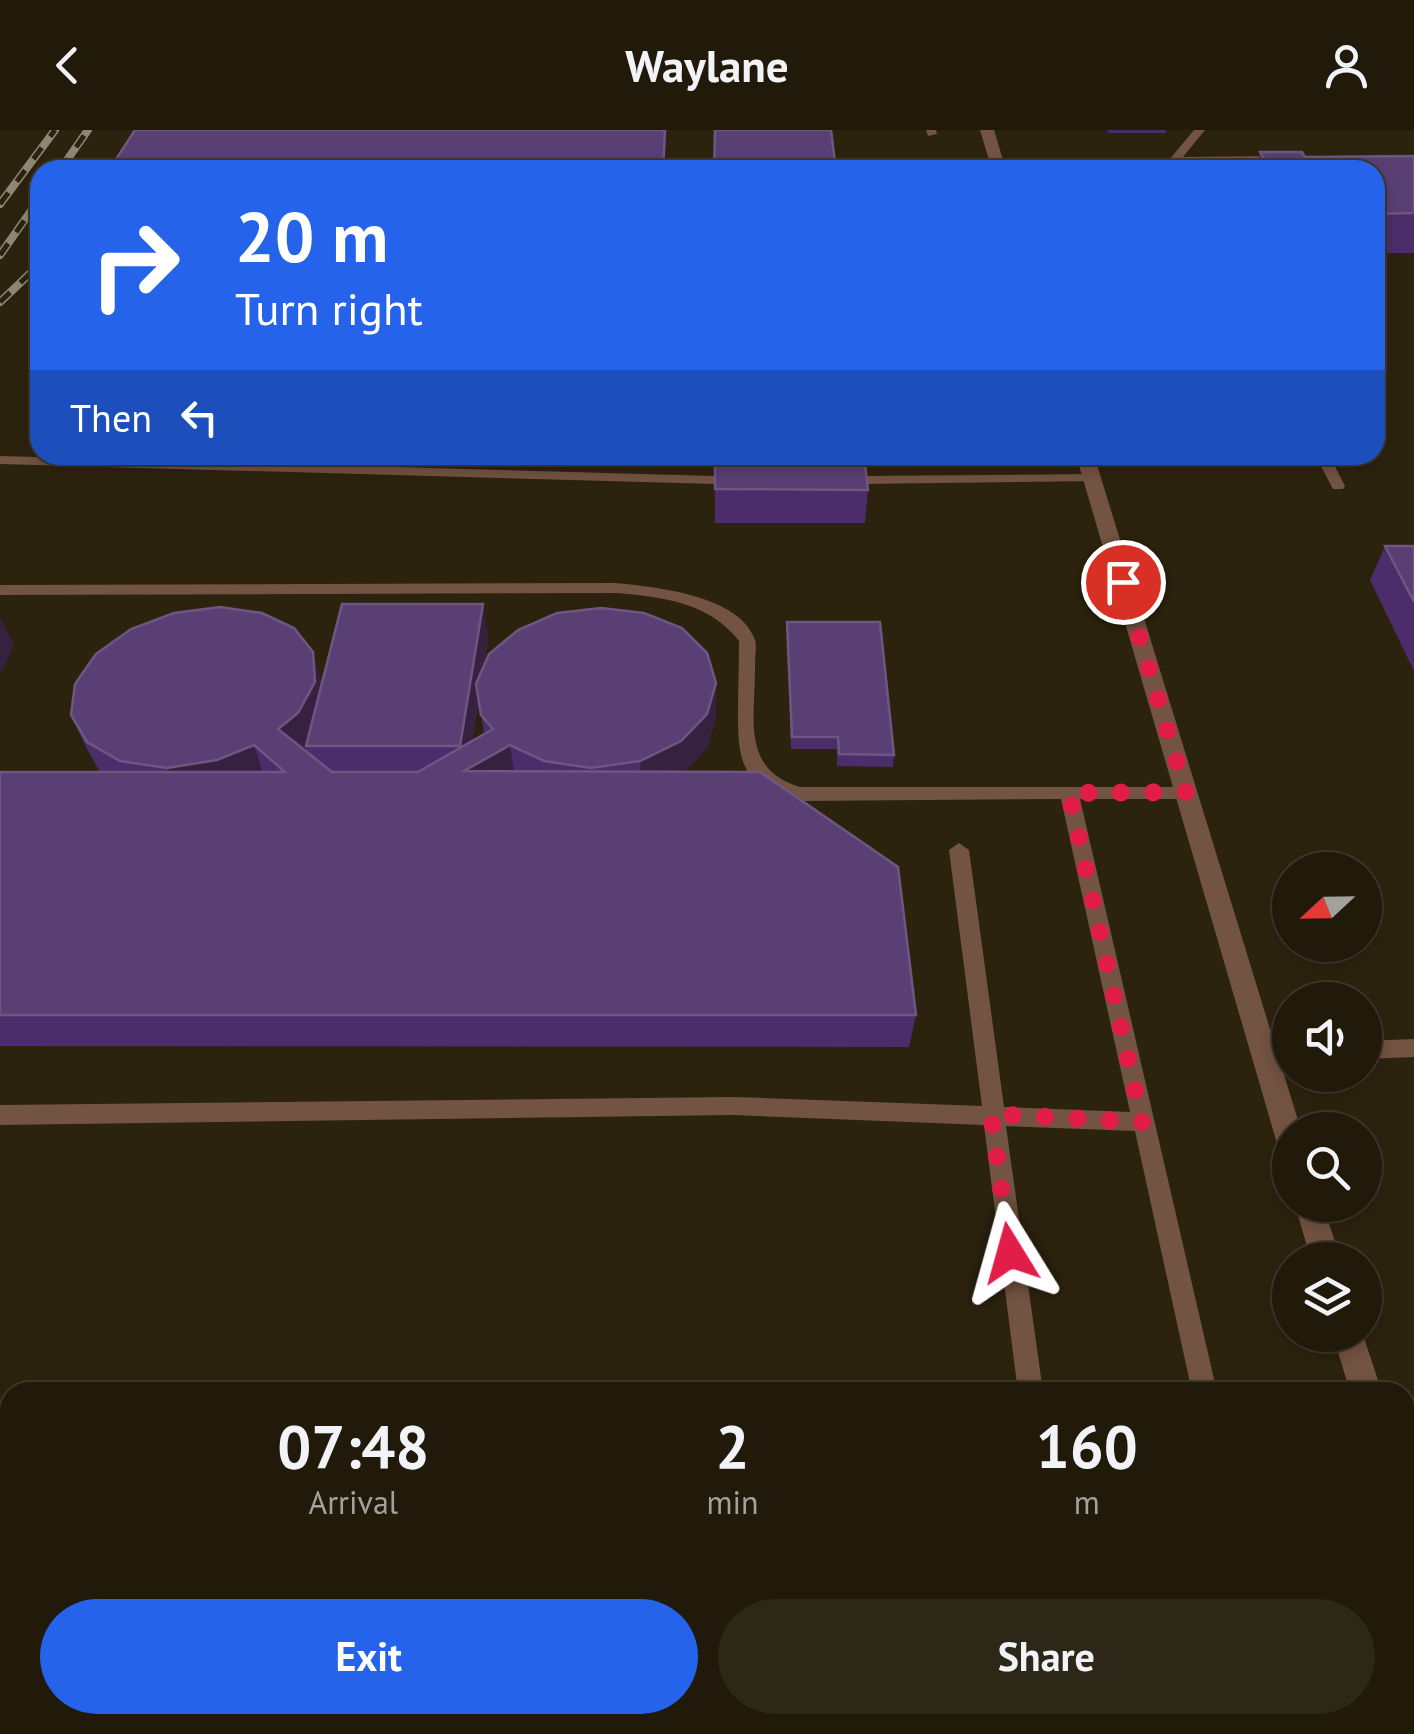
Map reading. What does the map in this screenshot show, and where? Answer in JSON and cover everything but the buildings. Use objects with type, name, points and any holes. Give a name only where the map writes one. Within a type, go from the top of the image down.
[{"type":"street","points":[[987,130],[996,160]]},
{"type":"street","points":[[1088,466],[1282,1112]]},
{"type":"street","points":[[1353,1352],[1363,1382]]},
{"type":"lane","points":[[1179,160],[1200,130]]},
{"type":"lane","points":[[1267,160],[1285,159]]},
{"type":"lane","points":[[0,460],[30,461]]},
{"type":"lane","points":[[179,465],[715,480]]},
{"type":"lane","points":[[1327,465],[1338,486]]},
{"type":"lane","points":[[859,480],[1088,466]]},
{"type":"lane","points":[[0,590],[616,588],[656,592],[690,600],[739,628],[746,640],[747,753],[753,769],[782,790],[800,794],[1186,792]]},
{"type":"lane","points":[[1069,793],[1203,1382]]},
{"type":"lane","points":[[958,850],[1029,1382]]},
{"type":"lane","points":[[1382,1049],[1414,1048]]},
{"type":"lane","points":[[1264,1053],[1272,1053]]},
{"type":"lane","points":[[0,1115],[734,1106],[1142,1122]]},
{"type":"railway","points":[[33,160],[55,130]]},
{"type":"railway","points":[[67,160],[88,130]]},
{"type":"railway","points":[[0,204],[30,164]]},
{"type":"railway","points":[[0,255],[30,212]]},
{"type":"railway","points":[[0,302],[30,274]]},
{"type":"route","points":[[1010,1253],[991,1114],[1142,1122],[1069,793],[1186,792],[1123,582]]}]
